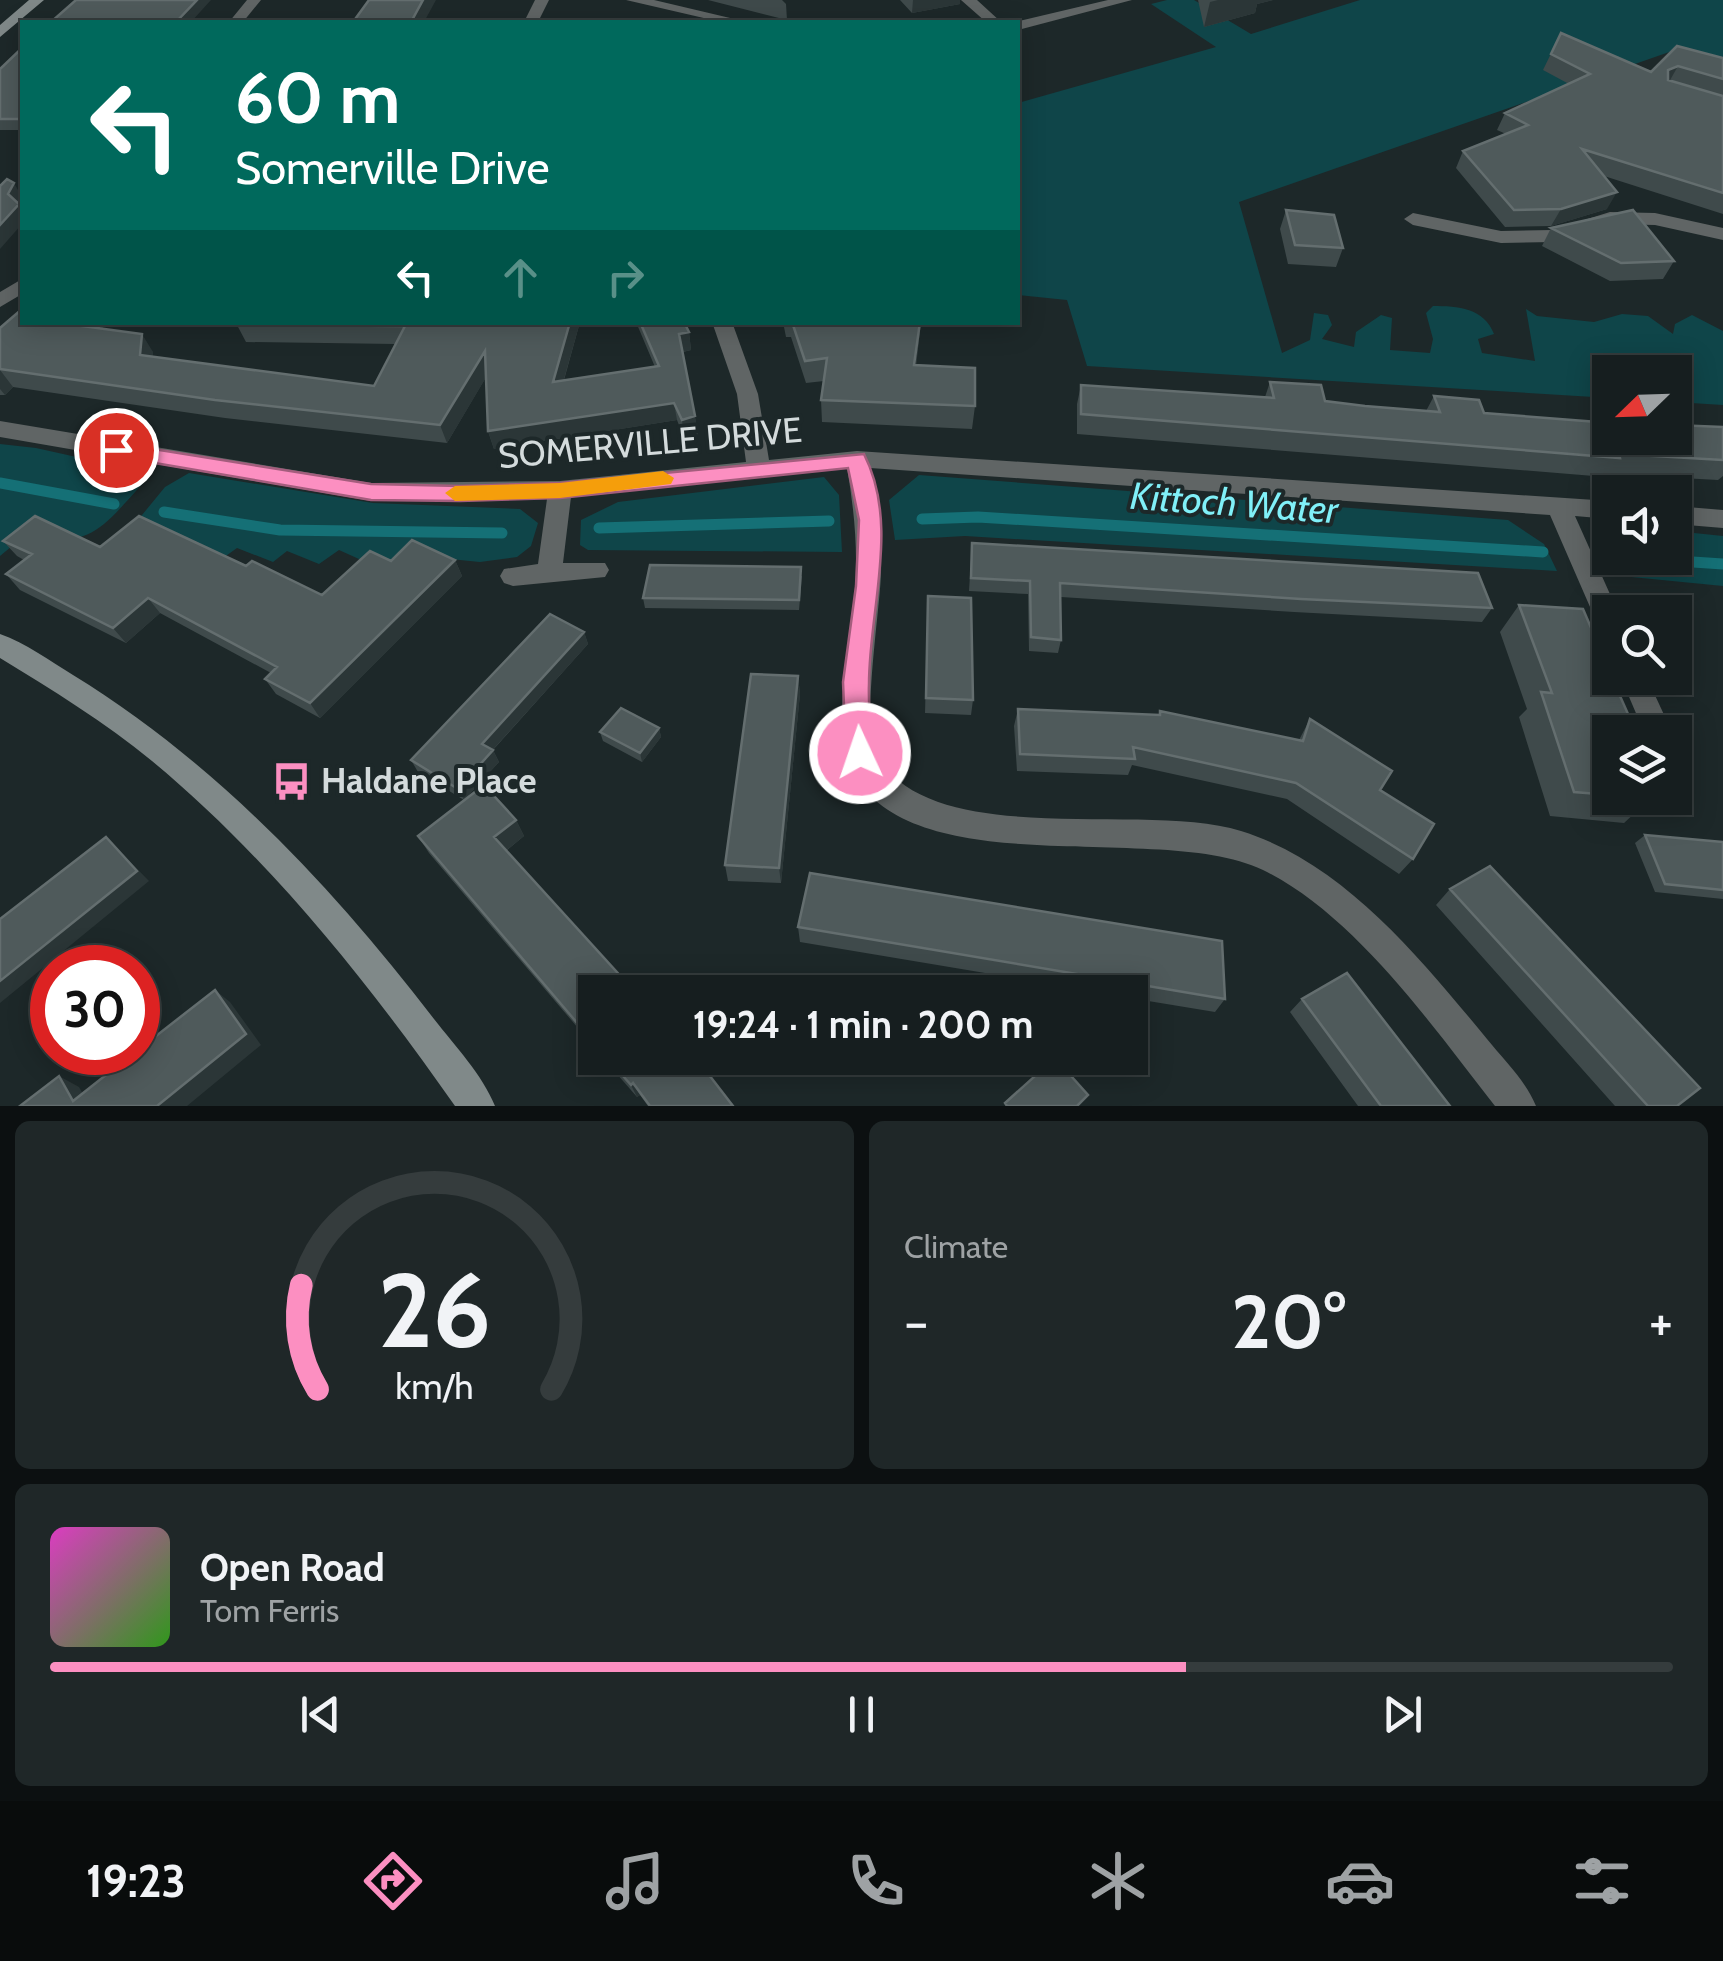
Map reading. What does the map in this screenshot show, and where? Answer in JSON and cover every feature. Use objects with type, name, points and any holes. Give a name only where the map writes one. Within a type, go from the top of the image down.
[{"type":"street","points":[[0,33],[37,0]]},
{"type":"street","points":[[238,20],[254,0]]},
{"type":"street","points":[[542,0],[550,0]]},
{"type":"street","points":[[633,0],[730,20]]},
{"type":"street","points":[[968,0],[992,20]]},
{"type":"street","points":[[1020,26],[1125,0]]},
{"type":"street","points":[[1413,219],[1501,237],[1554,236],[1610,218],[1655,220],[1723,234]]},
{"type":"street","points":[[723,325],[739,364],[758,436],[758,468]]},
{"type":"street","name":"SOMERVILLE DRIVE","points":[[0,430],[371,492],[560,490],[857,459],[1592,509]]},
{"type":"street","points":[[857,459],[870,520],[868,586],[856,682],[860,753],[881,789],[914,809],[950,822],[1020,831],[1164,834],[1237,844],[1280,863],[1384,947],[1518,1106]]},
{"type":"street","points":[[549,573],[560,490]]},
{"type":"street","points":[[1558,506],[1598,595]]},
{"type":"street","points":[[1692,516],[1723,519]]},
{"type":"street","points":[[512,576],[596,570]]},
{"type":"street","points":[[0,645],[64,684],[181,768],[331,918],[429,1037],[477,1106]]},
{"type":"shaded area","points":[[1194,0],[1251,34],[1360,0],[1723,0],[1723,60],[1675,50],[1239,202],[1282,353],[1310,340],[1314,313],[1328,315],[1332,325],[1322,339],[1354,347],[1356,332],[1381,315],[1392,318],[1390,350],[1430,353],[1433,339],[1426,313],[1433,306],[1461,308],[1490,325],[1494,334],[1478,339],[1482,353],[1535,361],[1526,309],[1537,316],[1594,322],[1622,314],[1648,316],[1673,334],[1675,324],[1692,315],[1723,331],[1723,405],[1692,403],[1692,355],[1592,355],[1592,397],[1087,366],[1067,300],[1020,295],[1020,102],[1216,47],[1151,4]]},
{"type":"shaded area","points":[[0,444],[144,472],[145,481],[92,532],[63,540],[18,541],[0,556]]},
{"type":"shaded area","points":[[189,473],[373,503],[520,509],[538,523],[531,546],[517,557],[480,562],[420,556],[390,573],[339,550],[319,564],[287,551],[273,562],[237,548],[216,563],[133,526],[165,487]]},
{"type":"shaded area","points":[[919,475],[1508,520],[1544,544],[1557,571],[965,536],[895,540],[889,500]]},
{"type":"shaded area","points":[[824,477],[839,495],[842,552],[588,550],[580,545],[581,520],[618,502]]},
{"type":"shaded area","points":[[1692,533],[1723,536],[1723,586],[1611,575],[1692,575]]},
{"type":"building","points":[[76,0],[197,0],[178,20],[53,20]]},
{"type":"building","points":[[369,0],[423,0],[412,20],[354,20]]},
{"type":"building","points":[[1561,33],[1651,72],[1677,46],[1723,58],[1723,79],[1678,66],[1668,70],[1668,80],[1723,96],[1723,193],[1582,149],[1617,192],[1561,209],[1514,210],[1463,151],[1528,125],[1505,113],[1590,74],[1551,54]]},
{"type":"building","points":[[20,50],[20,119],[0,119],[0,69]]},
{"type":"building","points":[[7,179],[14,183],[8,194],[19,204],[0,225],[0,186]]},
{"type":"building","points":[[1286,210],[1334,215],[1343,248],[1295,245]]},
{"type":"building","points":[[1633,210],[1674,261],[1621,263],[1551,228]]},
{"type":"building","points":[[20,311],[20,325],[75,325],[142,334],[140,355],[374,386],[405,326],[237,325],[569,325],[553,382],[659,366],[641,325],[686,325],[689,332],[679,334],[695,416],[682,420],[674,403],[488,431],[485,351],[440,425],[215,400],[0,369],[0,328]]},
{"type":"building","points":[[793,325],[920,325],[914,365],[975,368],[975,406],[821,400],[827,358],[805,361]]},
{"type":"building","points":[[1270,382],[1321,385],[1325,401],[1365,406],[1440,412],[1434,396],[1479,400],[1484,413],[1592,422],[1592,455],[1620,458],[1081,414],[1081,385],[1274,398]]},
{"type":"building","points":[[1692,426],[1723,427],[1723,460],[1636,455],[1692,455]]},
{"type":"building","points":[[35,516],[100,547],[139,516],[246,566],[252,561],[322,595],[370,551],[391,561],[412,540],[455,560],[310,703],[265,679],[277,667],[148,598],[113,628],[6,574],[32,554],[3,541]]},
{"type":"building","points":[[972,543],[1478,573],[1492,608],[1060,583],[1061,640],[1031,637],[1030,581],[971,578]]},
{"type":"building","points":[[650,565],[801,567],[799,600],[643,598]]},
{"type":"building","points":[[928,596],[971,598],[973,700],[926,698]]},
{"type":"building","points":[[1519,605],[1583,609],[1592,630],[1592,695],[1620,695],[1628,715],[1592,715],[1592,794],[1574,792],[1541,692],[1552,693]]},
{"type":"building","points":[[550,614],[584,632],[482,744],[493,750],[458,789],[411,760]]},
{"type":"building","points":[[751,674],[798,676],[779,868],[725,865]]},
{"type":"building","points":[[621,708],[659,728],[640,753],[600,732]]},
{"type":"building","points":[[1018,709],[1160,715],[1160,711],[1303,741],[1310,719],[1392,771],[1380,790],[1434,824],[1413,859],[1296,783],[1133,747],[1135,759],[1020,754]]},
{"type":"building","points":[[484,785],[516,820],[494,837],[620,975],[578,975],[578,1024],[418,836]]},
{"type":"building","points":[[1645,835],[1723,842],[1723,890],[1665,884]]},
{"type":"building","points":[[106,837],[137,871],[45,945],[30,945],[30,957],[0,981],[0,919]]},
{"type":"building","points":[[1490,866],[1700,1088],[1677,1106],[1648,1106],[1450,889]]},
{"type":"building","points":[[810,873],[1222,941],[1225,999],[1148,986],[1148,975],[1083,975],[798,927]]},
{"type":"building","points":[[1347,973],[1450,1106],[1381,1106],[1302,999]]},
{"type":"building","points":[[215,990],[246,1034],[157,1106],[20,1106],[59,1076],[73,1101],[106,1075],[160,1075],[160,1033]]},
{"type":"building","points":[[622,1075],[709,1075],[733,1106],[650,1106]]},
{"type":"building","points":[[1036,1075],[1070,1075],[1088,1095],[1077,1106],[1005,1103]]},
{"type":"waterway","name":"Kittoch Water","points":[[0,483],[114,504]]},
{"type":"waterway","name":"Kittoch Water","points":[[164,512],[280,530],[502,533]]},
{"type":"waterway","name":"Kittoch Water","points":[[922,519],[978,517],[1543,552]]},
{"type":"waterway","name":"Kittoch Water","points":[[599,528],[829,521]]},
{"type":"waterway","name":"Kittoch Water","points":[[1692,562],[1723,564]]},
{"type":"slow traffic","points":[[455,493],[560,490],[663,478]]},
{"type":"place","name":"Haldane Place","points":[[291,781]]},
{"type":"route","points":[[116,450],[371,492],[460,494],[560,490],[857,459],[870,520],[868,586],[856,682],[860,753]]}]
